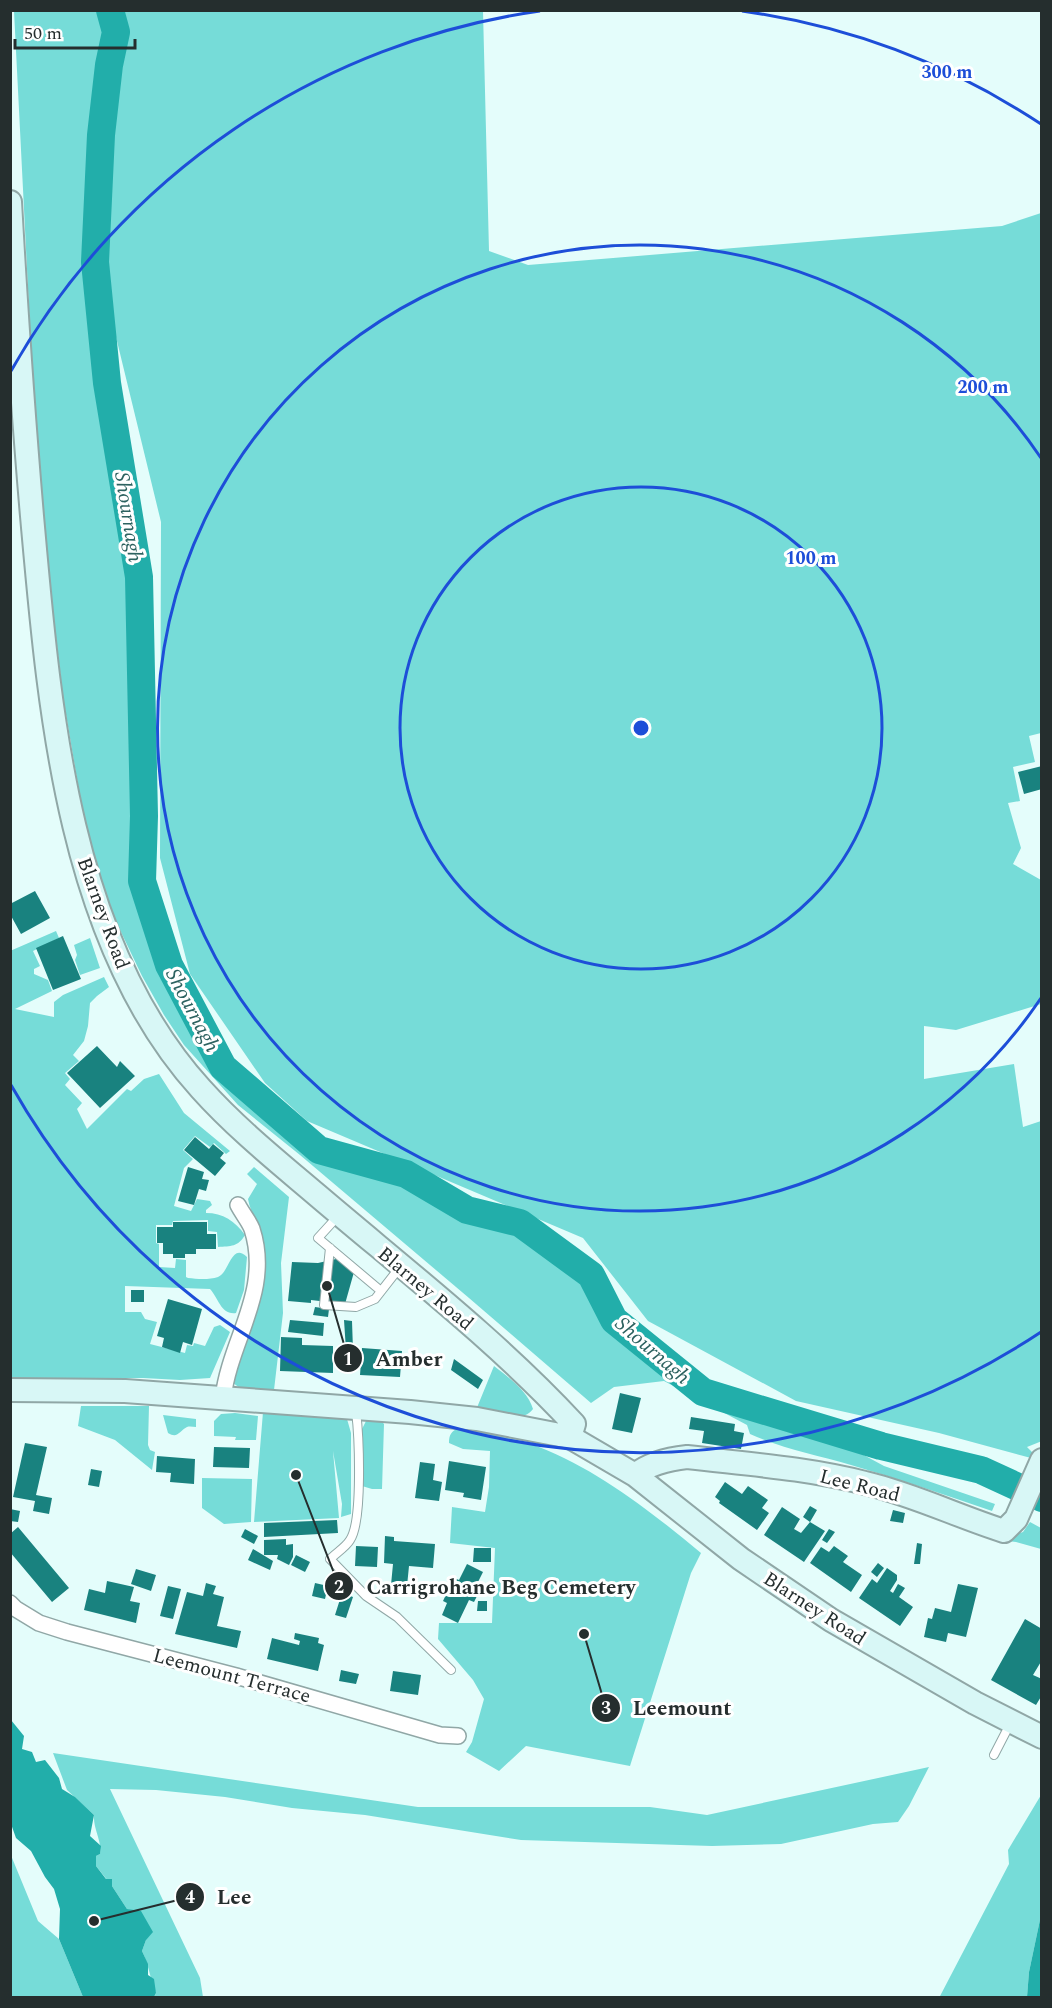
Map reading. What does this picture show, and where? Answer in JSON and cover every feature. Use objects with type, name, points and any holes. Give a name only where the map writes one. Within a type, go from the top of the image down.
[{"type":"main road","name":"Blarney Road","points":[[10,202],[20,368],[48,682],[68,794],[82,851],[97,904],[132,989],[158,1034],[185,1070],[243,1132],[497,1348],[574,1424],[570,1437]]},
{"type":"main road","name":"Blarney Road","points":[[12,1393],[125,1391],[356,1408],[477,1419],[570,1437],[635,1475],[741,1559],[831,1620],[894,1658],[1041,1737]]},
{"type":"main road","name":"Lee Road","points":[[635,1475],[645,1467],[669,1458],[687,1457],[830,1475],[866,1483],[1004,1531],[1016,1519],[1040,1464]]},
{"type":"street","points":[[223,1398],[226,1377],[254,1299],[257,1275],[257,1251],[252,1227],[238,1205]]},
{"type":"street","name":"Leemount Terrace","points":[[10,1603],[39,1623],[68,1632],[236,1676],[440,1736],[458,1736]]},
{"type":"lane","points":[[340,1215],[318,1238],[381,1291]]},
{"type":"lane","points":[[330,1248],[324,1305],[356,1307],[375,1299],[401,1266]]},
{"type":"lane","points":[[356,1408],[359,1436],[357,1523],[350,1540],[330,1559],[366,1596],[397,1617],[451,1670]]},
{"type":"lane","points":[[994,1755],[1012,1721]]},
{"type":"shaded area","points":[[14,11],[106,11],[111,32],[100,82],[94,139],[91,261],[102,385],[131,554],[136,623],[137,873],[141,912],[216,1066],[315,1152],[378,1176],[477,1223],[517,1230],[587,1277],[611,1322],[655,1362],[702,1394],[849,1447],[884,1466],[995,1504],[992,1511],[887,1476],[762,1439],[750,1434],[747,1425],[664,1381],[614,1387],[591,1403],[238,1105],[184,1045],[164,1015],[142,976],[109,907],[84,820],[63,697],[36,447]]},
{"type":"shaded area","points":[[116,11],[483,11],[489,251],[528,265],[1002,226],[1041,213],[1041,733],[1029,736],[1035,762],[1013,767],[1020,801],[1008,803],[1021,848],[1013,864],[1041,880],[1041,1004],[956,1030],[924,1026],[924,1079],[1014,1064],[1023,1127],[1041,1121],[1042,1441],[1027,1447],[1033,1453],[1031,1458],[939,1433],[796,1401],[648,1321],[583,1238],[307,1121],[265,1083],[190,974],[160,858],[161,522],[107,300],[102,263],[102,211],[112,88],[121,35]]},
{"type":"shaded area","points":[[56,931],[59,938],[33,951],[40,966],[34,969],[34,974],[48,980],[52,991],[15,1009],[54,1017],[54,1002],[63,995],[104,977],[109,987],[90,1003],[84,1041],[73,1055],[79,1061],[65,1073],[70,1079],[65,1085],[82,1103],[77,1109],[87,1129],[127,1089],[131,1091],[144,1079],[159,1074],[184,1113],[230,1151],[226,1154],[214,1143],[210,1147],[195,1136],[183,1150],[193,1159],[184,1168],[174,1206],[191,1211],[197,1199],[210,1201],[212,1205],[206,1213],[218,1214],[233,1222],[245,1235],[240,1242],[218,1247],[217,1232],[208,1231],[208,1220],[173,1221],[172,1225],[156,1225],[156,1243],[159,1244],[159,1267],[175,1268],[176,1259],[186,1260],[186,1277],[188,1278],[218,1277],[234,1255],[242,1253],[247,1257],[244,1290],[236,1313],[227,1312],[210,1289],[125,1286],[125,1312],[141,1312],[145,1319],[157,1322],[150,1344],[185,1353],[187,1345],[193,1346],[194,1343],[205,1346],[214,1327],[220,1325],[230,1332],[210,1378],[180,1380],[11,1379],[10,951]]},
{"type":"shaded area","points":[[90,938],[100,968],[80,975],[75,960],[77,955],[74,945]]},
{"type":"shaded area","points":[[254,1167],[289,1197],[281,1263],[283,1313],[274,1390],[240,1388],[233,1383],[233,1372],[258,1305],[264,1270],[261,1234],[248,1199],[257,1184],[247,1174]]},
{"type":"shaded area","points":[[494,1366],[527,1396],[533,1409],[528,1414],[506,1417],[476,1410]]},
{"type":"shaded area","points":[[81,1406],[149,1406],[148,1445],[150,1450],[155,1452],[152,1470],[115,1440],[78,1426]]},
{"type":"shaded area","points":[[263,1412],[347,1419],[351,1433],[351,1514],[341,1517],[342,1504],[333,1451],[339,1518],[254,1522]]},
{"type":"shaded area","points":[[221,1414],[258,1416],[256,1440],[235,1440],[236,1437],[214,1436],[214,1421]]},
{"type":"shaded area","points":[[163,1415],[196,1419],[196,1427],[187,1427],[176,1435],[171,1435],[168,1433]]},
{"type":"shaded area","points":[[366,1421],[384,1424],[382,1489],[362,1486],[361,1431]]},
{"type":"shaded area","points":[[459,1428],[520,1441],[561,1457],[604,1480],[701,1553],[691,1573],[630,1766],[526,1746],[499,1771],[466,1752],[472,1742],[484,1699],[473,1680],[438,1639],[439,1623],[492,1623],[495,1548],[450,1543],[452,1507],[485,1512],[489,1487],[490,1451],[463,1449],[449,1443],[451,1434]]},
{"type":"shaded area","points":[[202,1478],[252,1479],[251,1522],[224,1524],[202,1508]]},
{"type":"shaded area","points":[[1030,1522],[1041,1528],[1041,1549],[999,1540],[1023,1532]]},
{"type":"shaded area","points":[[11,1720],[24,1736],[22,1749],[32,1752],[36,1762],[45,1760],[59,1778],[62,1789],[75,1797],[94,1815],[90,1836],[101,1846],[100,1854],[96,1856],[96,1866],[106,1879],[112,1879],[112,1886],[127,1909],[141,1911],[153,1932],[146,1940],[142,1951],[148,1964],[148,1975],[154,1979],[156,1993],[154,1997],[83,1997],[59,1939],[60,1909],[54,1889],[31,1851],[16,1838],[11,1824]]},
{"type":"shaded area","points":[[53,1753],[418,1807],[650,1807],[707,1815],[929,1767],[898,1822],[873,1824],[781,1844],[712,1846],[521,1840],[365,1815],[292,1808],[225,1797],[156,1790],[110,1789],[200,1978],[203,1997],[154,1998],[156,1993],[142,1951],[146,1940],[136,1912],[127,1909],[96,1866],[96,1856],[100,1854],[100,1849],[94,1815],[67,1790]]},
{"type":"shaded area","points":[[1041,1795],[1041,1915],[1029,1972],[1027,1997],[939,1998],[1009,1864],[1008,1850]]},
{"type":"shaded area","points":[[10,1853],[38,1921],[59,1939],[83,1997],[11,1997]]},
{"type":"shaded area","points":[[1041,1915],[1041,1997],[1027,1997],[1029,1972]]},
{"type":"building","points":[[1042,766],[1042,789],[1024,794],[1018,772]]},
{"type":"building","points":[[35,891],[50,918],[21,934],[10,914],[10,904]]},
{"type":"building","points":[[63,936],[81,979],[53,990],[36,948]]},
{"type":"building","points":[[97,1046],[117,1067],[120,1061],[135,1076],[100,1108],[67,1073]]},
{"type":"building","points":[[195,1137],[209,1149],[213,1144],[224,1153],[220,1158],[226,1163],[215,1176],[184,1150]]},
{"type":"building","points":[[188,1167],[204,1172],[202,1179],[209,1180],[206,1191],[199,1189],[194,1205],[178,1201]]},
{"type":"building","points":[[173,1222],[207,1222],[207,1234],[216,1234],[216,1249],[196,1249],[196,1254],[185,1254],[185,1258],[173,1258],[173,1254],[163,1254],[163,1243],[157,1243],[157,1227],[173,1227]]},
{"type":"building","points":[[336,1259],[354,1272],[345,1304],[311,1300],[311,1303],[288,1301],[292,1262],[318,1263]]},
{"type":"building","points":[[131,1290],[144,1290],[144,1302],[131,1302]]},
{"type":"building","points":[[168,1299],[202,1309],[192,1345],[183,1342],[180,1353],[162,1347],[164,1338],[157,1336]]},
{"type":"building","points":[[315,1307],[329,1309],[328,1317],[313,1315]]},
{"type":"building","points":[[290,1320],[324,1323],[323,1336],[288,1332]]},
{"type":"building","points":[[344,1320],[352,1321],[353,1350],[346,1350]]},
{"type":"building","points":[[281,1337],[302,1338],[302,1345],[333,1346],[333,1373],[280,1371]]},
{"type":"building","points":[[362,1348],[402,1351],[400,1377],[360,1375]]},
{"type":"building","points":[[454,1359],[483,1380],[478,1389],[451,1370]]},
{"type":"building","points":[[620,1393],[641,1398],[632,1433],[612,1429]]},
{"type":"building","points":[[691,1417],[735,1424],[734,1431],[744,1433],[741,1449],[702,1443],[704,1431],[689,1429]]},
{"type":"building","points":[[25,1443],[47,1447],[36,1495],[52,1498],[49,1514],[33,1511],[35,1501],[13,1497]]},
{"type":"building","points":[[214,1447],[250,1448],[249,1468],[213,1467]]},
{"type":"building","points":[[157,1456],[195,1459],[194,1484],[170,1482],[171,1473],[156,1472]]},
{"type":"building","points":[[449,1461],[486,1467],[481,1500],[463,1497],[464,1493],[445,1490]]},
{"type":"building","points":[[420,1462],[435,1464],[433,1480],[442,1482],[439,1501],[415,1498]]},
{"type":"building","points":[[91,1469],[102,1471],[99,1487],[88,1485]]},
{"type":"building","points":[[725,1482],[742,1494],[748,1486],[768,1500],[762,1508],[769,1513],[757,1530],[719,1503],[720,1501],[715,1497]]},
{"type":"building","points":[[810,1506],[817,1510],[810,1522],[803,1517]]},
{"type":"building","points":[[782,1507],[800,1519],[794,1529],[801,1533],[810,1522],[825,1531],[804,1562],[764,1535]]},
{"type":"building","points":[[10,1509],[20,1511],[18,1522],[10,1521]]},
{"type":"building","points":[[893,1510],[905,1513],[903,1523],[890,1521]]},
{"type":"building","points":[[337,1520],[338,1533],[264,1537],[264,1523]]},
{"type":"building","points":[[18,1527],[69,1588],[52,1602],[10,1552],[10,1534]]},
{"type":"building","points":[[245,1529],[258,1536],[254,1544],[241,1537]]},
{"type":"building","points":[[829,1529],[835,1532],[827,1543],[822,1540]]},
{"type":"building","points":[[385,1536],[394,1537],[394,1541],[435,1544],[433,1568],[409,1566],[407,1586],[391,1585],[393,1564],[384,1563]]},
{"type":"building","points":[[286,1539],[286,1545],[293,1544],[293,1557],[289,1565],[277,1559],[278,1555],[264,1555],[264,1540]]},
{"type":"building","points":[[917,1543],[922,1544],[920,1564],[914,1564]]},
{"type":"building","points":[[356,1546],[378,1547],[377,1567],[355,1566]]},
{"type":"building","points":[[834,1546],[848,1556],[843,1562],[862,1575],[851,1592],[810,1563],[821,1547],[829,1552]]},
{"type":"building","points":[[474,1548],[491,1548],[491,1562],[473,1562]]},
{"type":"building","points":[[253,1549],[273,1561],[270,1570],[248,1560]]},
{"type":"building","points":[[296,1555],[310,1562],[305,1572],[291,1565]]},
{"type":"building","points":[[878,1563],[884,1568],[877,1577],[871,1572]]},
{"type":"building","points":[[467,1564],[483,1572],[475,1588],[480,1590],[474,1602],[469,1600],[458,1623],[442,1615],[447,1603],[443,1601],[454,1578],[459,1580]]},
{"type":"building","points":[[887,1568],[897,1575],[897,1580],[890,1591],[893,1593],[898,1584],[905,1588],[899,1597],[913,1607],[900,1626],[859,1598],[872,1579],[877,1583]]},
{"type":"building","points":[[136,1569],[156,1575],[151,1591],[131,1584]]},
{"type":"building","points":[[107,1581],[134,1587],[130,1601],[140,1603],[136,1623],[84,1610],[89,1589],[105,1593]]},
{"type":"building","points":[[206,1583],[216,1586],[213,1594],[224,1597],[217,1626],[241,1631],[237,1648],[175,1634],[187,1592],[203,1596]]},
{"type":"building","points":[[315,1583],[328,1586],[325,1599],[312,1596]]},
{"type":"building","points":[[958,1584],[978,1588],[966,1637],[948,1633],[946,1642],[924,1637],[928,1618],[932,1619],[935,1608],[951,1612]]},
{"type":"building","points":[[168,1586],[181,1589],[173,1619],[160,1616]]},
{"type":"building","points":[[342,1593],[353,1597],[346,1618],[335,1615]]},
{"type":"building","points":[[478,1601],[487,1601],[487,1611],[477,1611]]},
{"type":"building","points":[[1025,1619],[1042,1629],[1042,1660],[1033,1675],[1042,1679],[1042,1695],[1036,1705],[991,1680]]},
{"type":"building","points":[[295,1633],[319,1638],[318,1643],[324,1645],[318,1671],[267,1659],[272,1638],[299,1645],[300,1641],[294,1639]]},
{"type":"building","points":[[341,1670],[359,1674],[356,1684],[339,1681]]},
{"type":"building","points":[[393,1671],[421,1675],[418,1695],[390,1691]]},
{"type":"waterway","name":"Shournagh","points":[[110,10],[116,32],[109,65],[101,135],[95,262],[107,383],[139,577],[144,816],[142,881],[169,965],[223,1067],[319,1150],[406,1174],[467,1210],[520,1223],[591,1275],[614,1320],[703,1392],[881,1446],[981,1470],[1042,1498]]},
{"type":"place","name":"Amber","points":[[327,1286]]},
{"type":"place","name":"Carrigrohane Beg Cemetery","points":[[296,1475]]},
{"type":"place","name":"Leemount","points":[[584,1634]]},
{"type":"place","name":"Lee","points":[[94,1921]]}]
